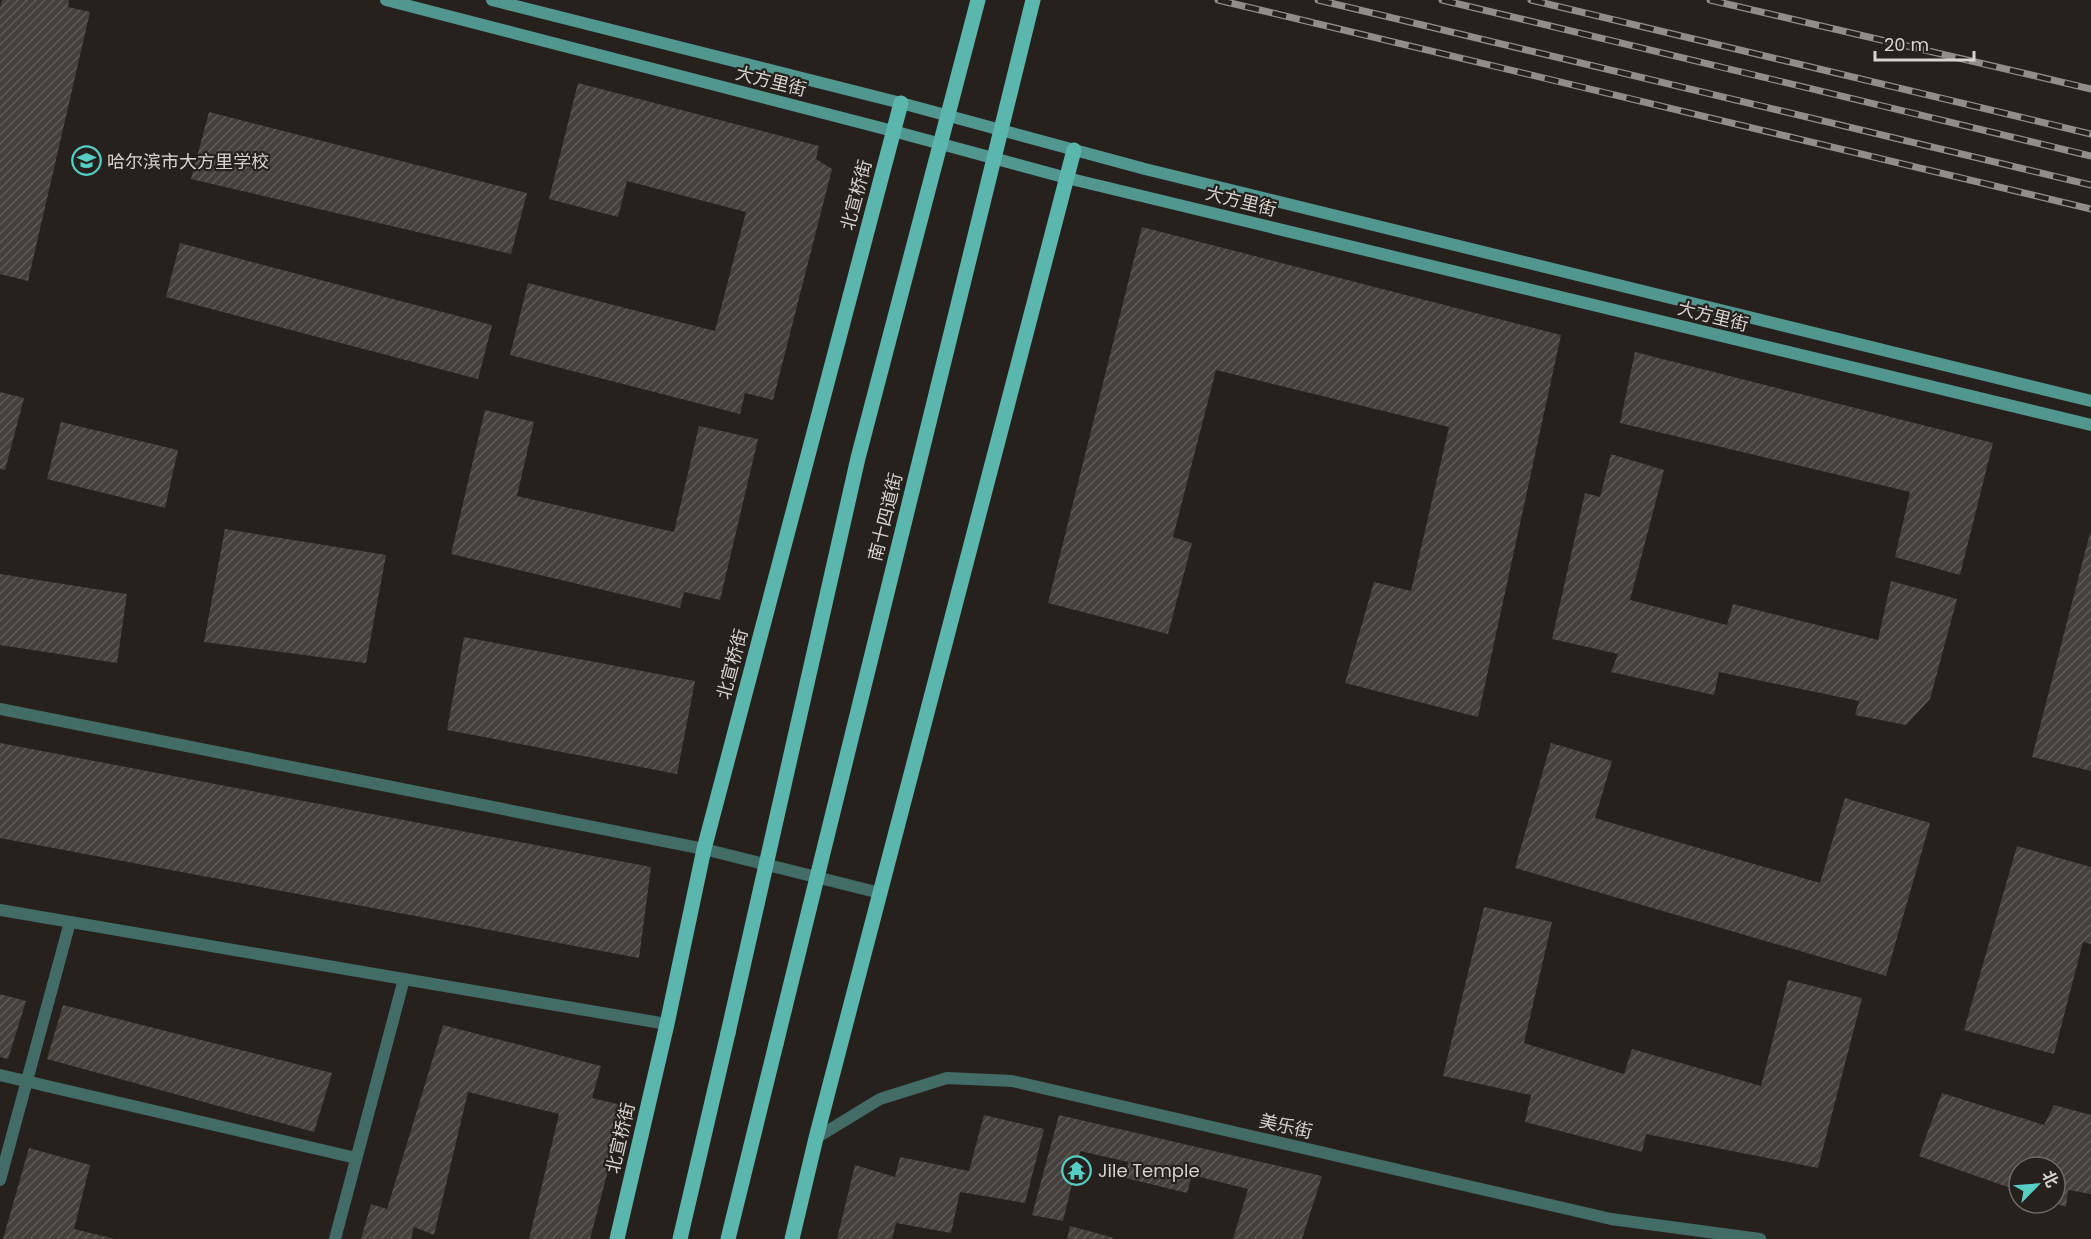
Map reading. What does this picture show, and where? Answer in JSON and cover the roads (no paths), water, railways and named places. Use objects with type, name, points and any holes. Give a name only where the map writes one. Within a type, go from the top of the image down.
[{"type":"main road","name":"大方里街","points":[[386,0],[1067,178],[2091,426]]},
{"type":"main road","name":"大方里街","points":[[492,0],[1074,150],[2091,401]]},
{"type":"main road","points":[[681,1239],[858,458],[978,0]]},
{"type":"main road","name":"南十四道街","points":[[728,1239],[1033,0]]},
{"type":"main road","name":"北宣桥街","points":[[617,1239],[667,1024],[704,849],[901,104]]},
{"type":"main road","points":[[792,1239],[816,1138],[1074,150]]},
{"type":"street","points":[[0,709],[704,849],[880,893]]},
{"type":"street","points":[[0,910],[667,1024]]},
{"type":"street","points":[[0,1180],[70,922]]},
{"type":"street","points":[[335,1239],[404,979]]},
{"type":"street","points":[[0,1075],[356,1158]]},
{"type":"street","name":"美乐街","points":[[816,1138],[880,1100],[947,1078],[1012,1081],[1611,1219],[1760,1239]]},
{"type":"railway","points":[[1218,0],[2091,209]]},
{"type":"railway","points":[[1318,0],[2091,185]]},
{"type":"railway","points":[[1442,0],[2091,156]]},
{"type":"railway","points":[[1531,0],[2091,134]]},
{"type":"railway","points":[[1710,0],[2091,89]]},
{"type":"place","name":"哈尔滨市大方里学校","points":[[86,161]]},
{"type":"place","name":"Jile Temple","points":[[1077,1170]]}]
